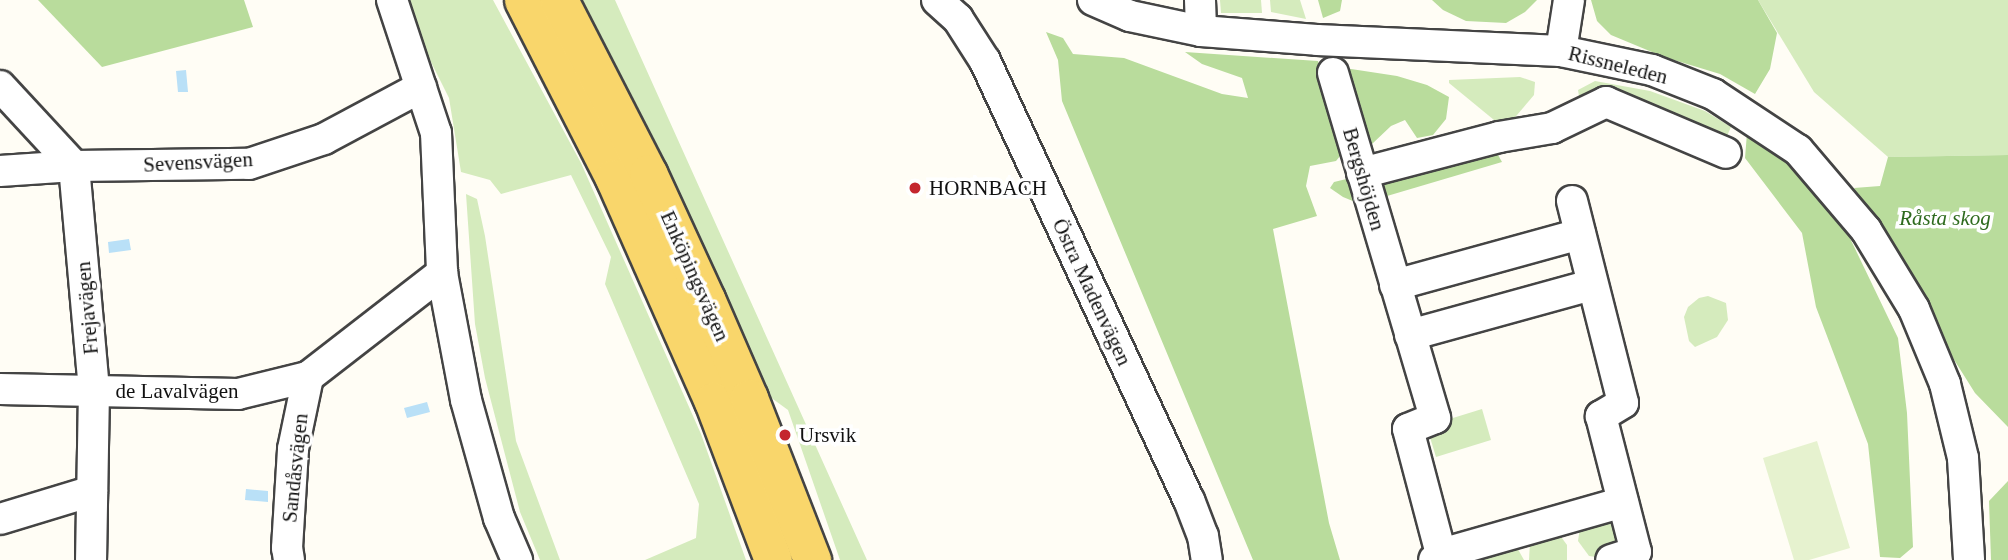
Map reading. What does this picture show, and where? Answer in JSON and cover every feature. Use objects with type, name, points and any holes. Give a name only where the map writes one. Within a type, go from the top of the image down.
[{"type":"main road","name":"Enköpingsvägen","points":[[523,0],[614,178],[713,401],[773,560]]},
{"type":"main road","name":"Enköpingsvägen","points":[[559,0],[630,137],[706,299],[749,398],[812,560]]},
{"type":"street","points":[[392,0],[436,133],[443,273],[466,400],[499,517],[517,560]]},
{"type":"street","name":"Östra Madenvägen","points":[[937,0],[958,19],[985,61],[1189,500],[1203,536],[1207,560]]},
{"type":"street","name":"Rissneleden","points":[[1093,0],[1130,16],[1201,31],[1317,40],[1561,51],[1652,69],[1713,94],[1798,150],[1867,230],[1914,309],[1945,384],[1963,458],[1969,560]]},
{"type":"street","points":[[1200,0],[1201,31]]},
{"type":"street","points":[[1561,51],[1569,0]]},
{"type":"street","name":"Bergshöjden","points":[[1333,73],[1435,418],[1408,429],[1437,557],[1623,502]]},
{"type":"street","points":[[0,86],[74,166]]},
{"type":"street","name":"Sevensvägen","points":[[0,171],[74,166],[249,164],[324,139],[421,87]]},
{"type":"street","points":[[1362,173],[1499,136],[1552,128],[1606,102],[1726,153]]},
{"type":"street","name":"Frejavägen","points":[[74,166],[94,390],[91,560]]},
{"type":"street","points":[[1572,201],[1622,403],[1601,416],[1636,552],[1620,559]]},
{"type":"street","points":[[1395,285],[1580,234]]},
{"type":"street","name":"de Lavalvägen","points":[[0,389],[238,394],[308,377],[443,273]]},
{"type":"street","points":[[1410,335],[1592,285]]},
{"type":"street","name":"Sandåsvägen","points":[[289,560],[287,548],[293,449],[308,377]]},
{"type":"street","points":[[0,519],[92,491]]},
{"type":"green space","points":[[38,0],[244,0],[253,27],[102,67]]},
{"type":"green space","points":[[403,0],[493,0],[581,163],[701,434],[746,560],[645,560],[696,538],[699,504],[605,284],[611,257],[571,175],[501,194],[490,180],[461,172],[449,98]]},
{"type":"green space","points":[[578,0],[615,0],[867,560],[840,560],[788,410],[766,394]]},
{"type":"green space","points":[[1220,0],[1261,0],[1262,13],[1221,13]]},
{"type":"green space","points":[[1270,0],[1300,0],[1306,19],[1271,12]]},
{"type":"green space","points":[[1318,0],[1342,0],[1340,11],[1323,18]]},
{"type":"green space","points":[[1432,0],[1537,0],[1525,12],[1506,23],[1466,21],[1443,10]]},
{"type":"green space","points":[[1591,0],[1758,0],[1777,33],[1770,69],[1755,94],[1720,74],[1664,57],[1611,35],[1597,21]]},
{"type":"green space","points":[[1758,0],[2008,0],[2008,155],[1888,157],[1814,92]]},
{"type":"green space","points":[[1046,32],[1063,38],[1073,54],[1124,58],[1222,94],[1248,98],[1242,78],[1202,64],[1185,52],[1318,61],[1345,150],[1336,161],[1310,166],[1306,186],[1317,216],[1273,229],[1329,523],[1340,560],[1253,560],[1062,101],[1058,60]]},
{"type":"green space","points":[[1338,67],[1397,76],[1427,85],[1449,97],[1446,119],[1433,135],[1417,138],[1405,120],[1391,126],[1372,144],[1356,136]]},
{"type":"green space","points":[[1520,77],[1535,82],[1534,95],[1505,129],[1449,83],[1449,80]]},
{"type":"green space","points":[[1595,81],[1650,91],[1705,111],[1731,127],[1727,136],[1716,141],[1612,100],[1579,96],[1578,90]]},
{"type":"green space","points":[[1747,133],[1789,163],[1847,232],[1898,338],[1907,413],[1913,547],[1900,558],[1880,557],[1868,444],[1816,307],[1802,233],[1745,158]]},
{"type":"green space","points":[[1492,144],[1502,162],[1360,204],[1330,188],[1334,182]]},
{"type":"green space","name":"Råsta skog","points":[[2008,155],[2008,427],[1975,393],[1953,358],[1923,295],[1854,188],[1880,186],[1888,157]]},
{"type":"green space","points":[[466,194],[477,199],[485,236],[516,441],[560,560],[540,560],[520,512],[485,378],[475,324]]},
{"type":"green space","points":[[1708,296],[1726,303],[1728,320],[1717,337],[1695,347],[1689,341],[1684,317],[1688,307],[1699,298]]},
{"type":"green space","points":[[1482,409],[1491,440],[1436,457],[1429,434],[1440,422]]},
{"type":"green space","points":[[1817,441],[1850,548],[1809,560],[1794,560],[1763,458]]},
{"type":"green space","points":[[2008,481],[2008,560],[1991,560],[1989,501]]},
{"type":"green space","points":[[1609,520],[1615,525],[1618,545],[1603,558],[1589,556],[1578,541],[1580,528]]},
{"type":"green space","points":[[1559,534],[1567,545],[1567,560],[1529,560],[1530,542]]},
{"type":"green space","points":[[1515,544],[1524,560],[1484,560],[1486,552]]},
{"type":"water","points":[[186,70],[188,92],[178,92],[176,71]]},
{"type":"water","points":[[129,239],[131,250],[109,253],[108,242]]},
{"type":"water","points":[[427,402],[430,412],[407,418],[404,408]]},
{"type":"water","points":[[246,489],[268,491],[268,502],[245,500]]},
{"type":"place","name":"HORNBACH","points":[[915,188]]},
{"type":"place","name":"Ursvik","points":[[785,435]]}]
